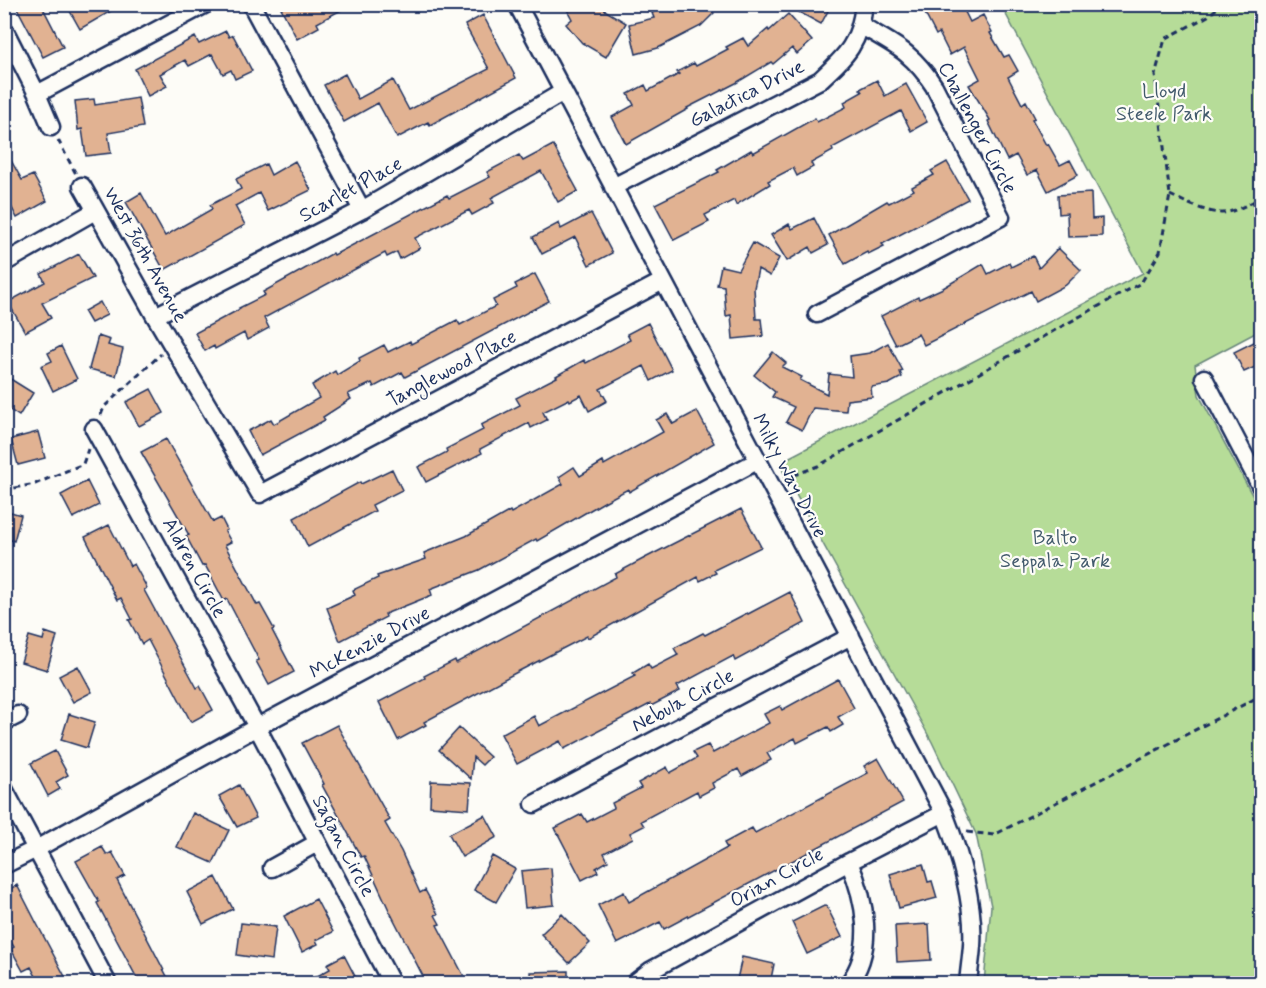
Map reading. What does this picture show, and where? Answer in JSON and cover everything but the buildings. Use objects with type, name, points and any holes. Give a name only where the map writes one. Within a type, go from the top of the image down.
[{"type":"street","points":[[38,94],[206,4]]},
{"type":"street","points":[[251,4],[362,210]]},
{"type":"street","name":"Milky Way Drive","points":[[516,4],[944,813],[954,837],[969,900],[972,944],[968,984]]},
{"type":"street","name":"Galactica Drive","points":[[613,187],[820,80],[847,55],[862,26],[864,4]]},
{"type":"street","name":"Challenger Circle","points":[[817,314],[1001,217],[922,66],[906,51],[862,26]]},
{"type":"street","points":[[4,29],[38,94],[51,127]]},
{"type":"street","name":"Scarlet Place","points":[[154,316],[362,210],[563,92]]},
{"type":"street","name":"West 36th Avenue","points":[[82,186],[154,316],[260,494]]},
{"type":"street","points":[[4,264],[95,211]]},
{"type":"street","name":"Tanglewood Place","points":[[260,494],[663,281]]},
{"type":"street","points":[[1203,378],[1262,489]]},
{"type":"street","name":"Aldren Circle","points":[[94,429],[257,727]]},
{"type":"street","name":"McKenzie Drive","points":[[4,865],[257,727],[757,461]]},
{"type":"street","name":"Nebula Circle","points":[[534,804],[851,636]]},
{"type":"street","name":"Sagan Circle","points":[[257,727],[392,984]]},
{"type":"street","points":[[4,789],[108,984]]},
{"type":"street","name":"Orian Circle","points":[[633,984],[650,971],[849,862],[944,813]]},
{"type":"street","points":[[272,868],[317,843]]},
{"type":"street","points":[[848,984],[860,964],[865,941],[861,896],[849,862]]},
{"type":"path","points":[[782,479],[818,466],[1037,340],[1142,283],[1160,252],[1170,195],[1155,75],[1165,39],[1208,16],[1222,4]]},
{"type":"path","name":"West 36th Avenue","points":[[51,127],[82,186]]},
{"type":"path","points":[[1170,195],[1190,204],[1222,213],[1247,205],[1262,197]]},
{"type":"path","points":[[4,490],[35,484],[83,464],[104,407],[171,345]]},
{"type":"path","points":[[967,832],[994,835],[1262,695]]},
{"type":"green space","name":"Balto Seppala Park","points":[[1001,5],[1261,5],[1262,202],[1254,206],[1261,228],[1261,330],[1195,365],[1199,395],[1261,512],[1261,983],[984,983],[991,906],[976,834],[932,742],[783,471],[784,460],[1143,273]]},
{"type":"park label","name":"Lloyd Steele Park","points":[[1164,102]]}]
